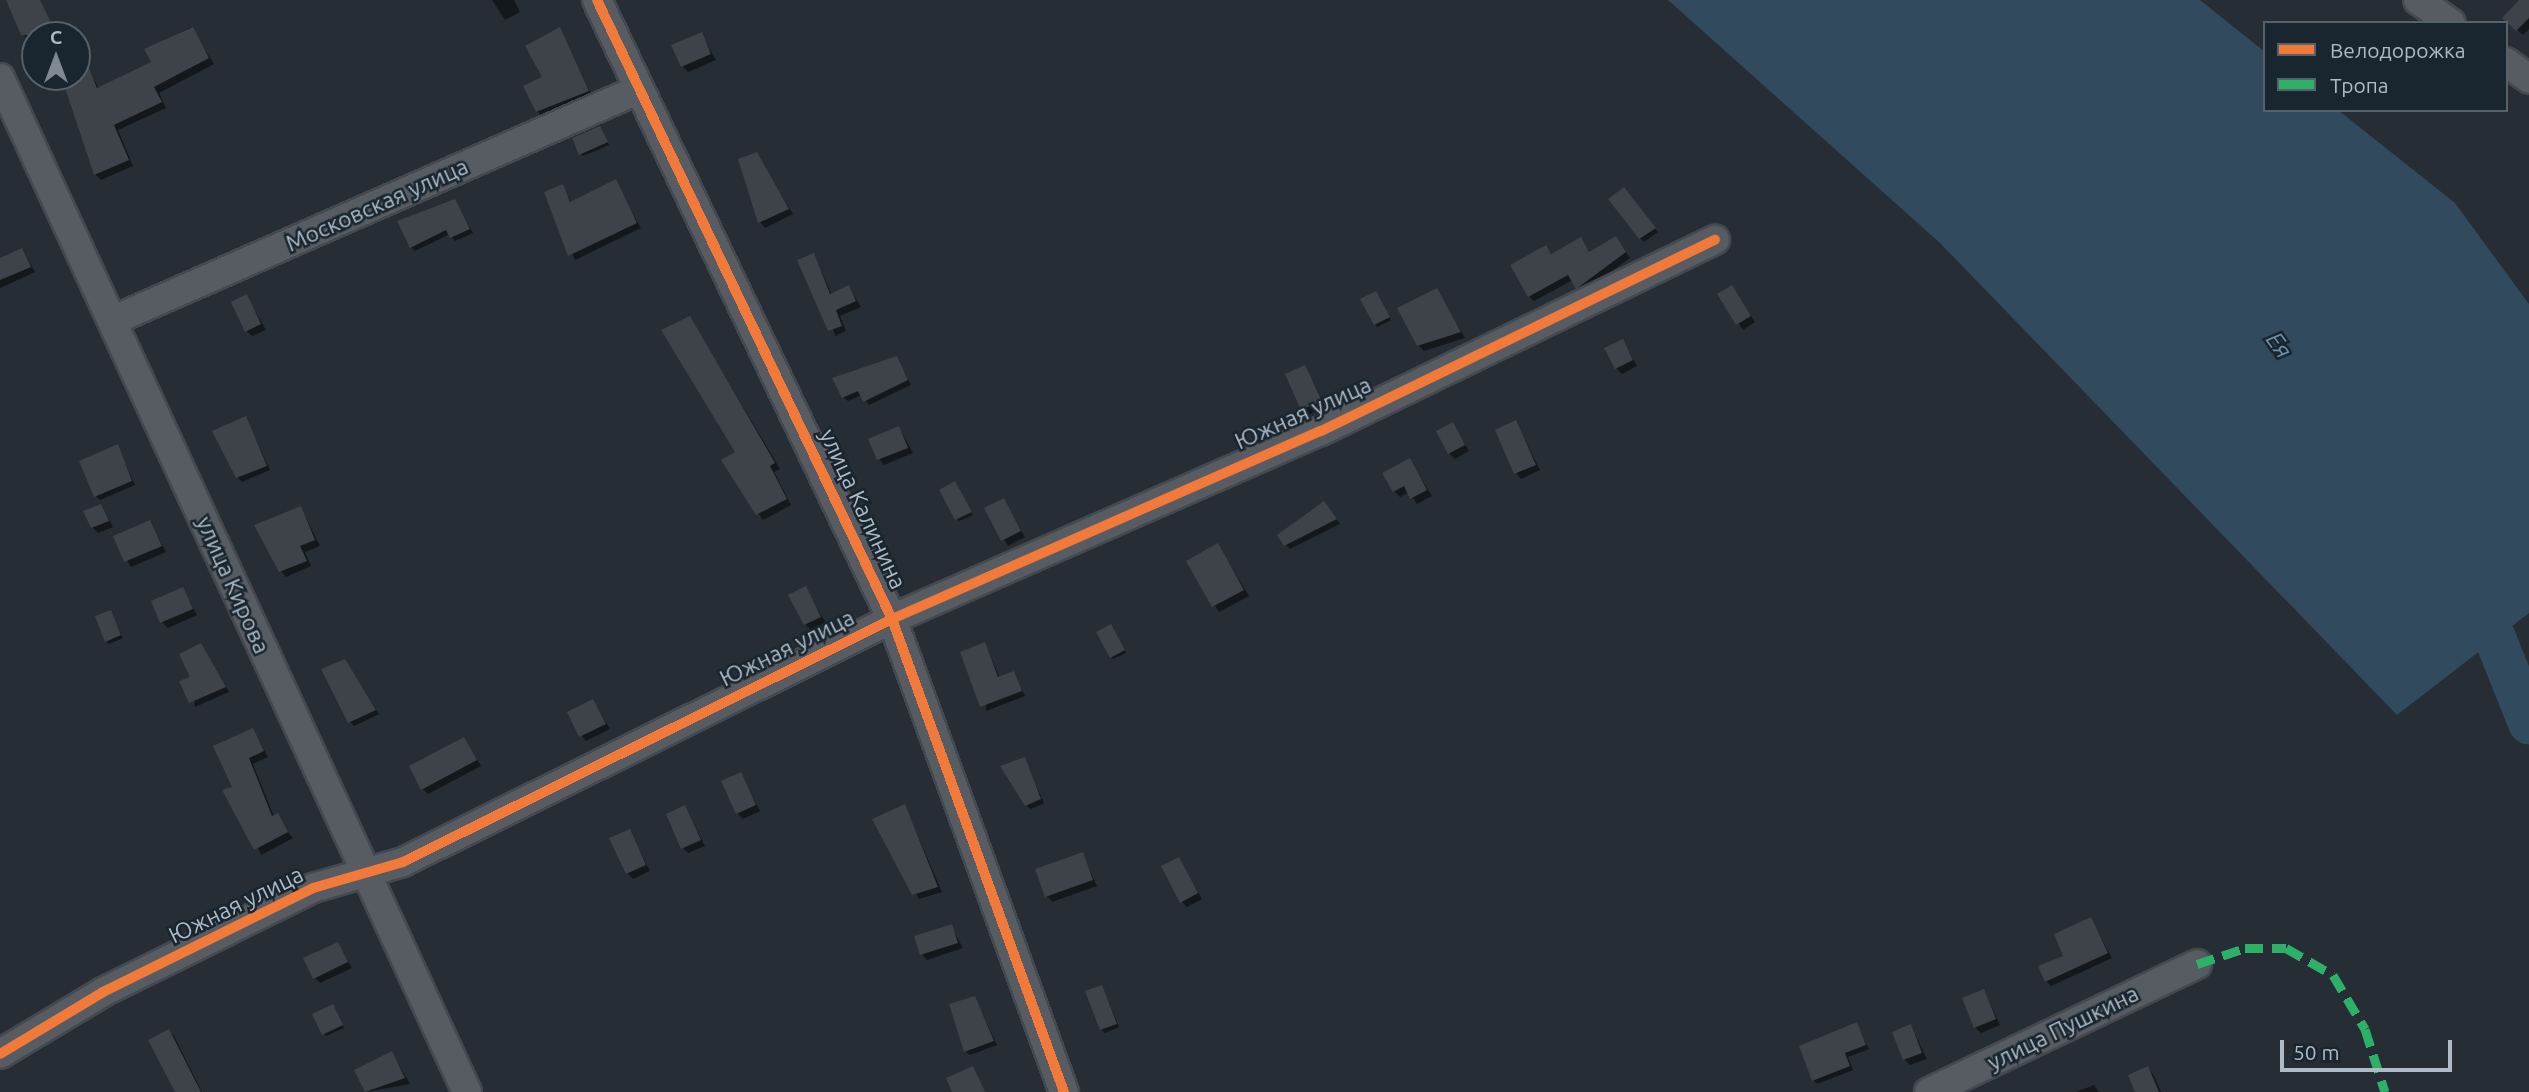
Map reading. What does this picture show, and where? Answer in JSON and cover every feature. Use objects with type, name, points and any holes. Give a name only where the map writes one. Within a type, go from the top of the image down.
[{"type":"street","name":"улица Калинина","points":[[597,0],[892,619],[1064,1092]]},
{"type":"street","points":[[2418,0],[2448,21]]},
{"type":"street","points":[[2508,63],[2529,79]]},
{"type":"street","name":"улица Кирова","points":[[0,78],[114,320],[365,876],[467,1092]]},
{"type":"street","name":"Московская улица","points":[[114,320],[640,89]]},
{"type":"street","name":"Южная улица","points":[[0,1054],[103,992],[313,888],[365,876],[892,619],[1321,431],[1714,240]]},
{"type":"street","name":"улица Пушкина","points":[[1929,1092],[2197,964]]},
{"type":"water","points":[[1668,0],[2200,0],[2263,50],[2263,112],[2341,112],[2455,203],[2529,304],[2529,613],[2397,715],[1940,243]]},
{"type":"building","points":[[6,0],[40,0],[50,21],[21,21],[21,35]]},
{"type":"building","points":[[2519,0],[2529,0],[2529,18],[2516,31],[2502,18]]},
{"type":"building","points":[[193,27],[209,58],[154,87],[162,102],[114,125],[129,160],[94,175],[66,91],[91,91],[91,73],[97,88],[151,62],[144,49]]},
{"type":"building","points":[[560,27],[589,91],[536,112],[523,86],[542,77],[525,46]]},
{"type":"building","points":[[702,32],[711,54],[681,67],[671,45]]},
{"type":"building","points":[[600,126],[608,142],[579,155],[572,138]]},
{"type":"building","points":[[757,152],[789,209],[758,223],[738,159]]},
{"type":"building","points":[[616,179],[637,223],[568,256],[544,192],[563,184],[570,202]]},
{"type":"building","points":[[1624,187],[1656,228],[1639,239],[1608,199]]},
{"type":"building","points":[[455,199],[470,229],[450,238],[446,230],[410,248],[397,221]]},
{"type":"building","points":[[1616,236],[1626,252],[1576,289],[1568,275],[1528,297],[1510,265],[1546,245],[1551,254],[1581,237],[1589,252]]},
{"type":"building","points":[[22,248],[31,267],[0,280],[0,258]]},
{"type":"building","points":[[814,253],[830,294],[849,285],[856,301],[836,310],[842,326],[828,331],[797,260]]},
{"type":"building","points":[[1732,285],[1751,316],[1736,325],[1717,294]]},
{"type":"building","points":[[1437,288],[1461,332],[1417,346],[1397,308]]},
{"type":"building","points":[[1376,291],[1390,317],[1374,325],[1360,299]]},
{"type":"building","points":[[247,294],[261,324],[245,332],[231,302]]},
{"type":"building","points":[[690,316],[775,463],[770,466],[787,499],[756,515],[721,460],[735,452],[661,330]]},
{"type":"building","points":[[1623,339],[1633,360],[1615,369],[1604,348]]},
{"type":"building","points":[[897,356],[908,380],[863,402],[858,391],[842,398],[832,378]]},
{"type":"building","points":[[1305,365],[1322,401],[1301,410],[1285,374]]},
{"type":"building","points":[[246,416],[267,466],[236,478],[212,431]]},
{"type":"building","points":[[1516,420],[1536,465],[1514,474],[1495,430]]},
{"type":"building","points":[[1453,422],[1465,445],[1448,454],[1436,431]]},
{"type":"building","points":[[899,426],[908,448],[877,460],[868,439]]},
{"type":"building","points":[[118,444],[132,481],[94,497],[79,461]]},
{"type":"building","points":[[1410,458],[1427,490],[1410,499],[1404,486],[1393,492],[1382,473]]},
{"type":"building","points":[[955,481],[972,512],[955,520],[939,490]]},
{"type":"building","points":[[1004,498],[1021,531],[1001,541],[984,508]]},
{"type":"building","points":[[1324,501],[1337,519],[1284,546],[1277,535]]},
{"type":"building","points":[[101,504],[109,521],[91,528],[83,511]]},
{"type":"building","points":[[301,506],[315,540],[300,546],[307,561],[279,572],[254,525]]},
{"type":"building","points":[[150,520],[162,546],[124,562],[113,536]]},
{"type":"building","points":[[1218,543],[1244,590],[1212,607],[1186,561]]},
{"type":"building","points":[[806,586],[821,617],[804,625],[788,595]]},
{"type":"building","points":[[183,587],[193,609],[160,623],[151,601]]},
{"type":"building","points":[[111,610],[121,635],[105,642],[95,616]]},
{"type":"building","points":[[1111,624],[1125,650],[1110,658],[1096,632]]},
{"type":"building","points":[[985,642],[998,677],[1014,671],[1022,691],[980,707],[960,652]]},
{"type":"building","points":[[201,643],[226,687],[189,703],[179,681],[190,677],[179,654]]},
{"type":"building","points":[[345,659],[376,710],[348,723],[321,669]]},
{"type":"building","points":[[593,699],[606,724],[579,737],[567,712]]},
{"type":"building","points":[[253,728],[264,751],[249,758],[272,816],[278,813],[288,832],[254,850],[222,790],[232,787],[213,746]]},
{"type":"building","points":[[464,737],[477,760],[421,790],[409,766]]},
{"type":"building","points":[[1025,757],[1041,799],[1025,806],[1000,766]]},
{"type":"building","points":[[741,772],[756,805],[736,814],[721,781]]},
{"type":"building","points":[[905,804],[938,887],[912,895],[872,819]]},
{"type":"building","points":[[685,805],[701,840],[681,849],[666,814]]},
{"type":"building","points":[[630,829],[646,865],[626,874],[609,838]]},
{"type":"building","points":[[1083,852],[1093,880],[1045,897],[1035,869]]},
{"type":"building","points":[[1179,857],[1198,893],[1180,903],[1161,866]]},
{"type":"building","points":[[2091,917],[2108,953],[2045,982],[2038,966],[2063,956],[2054,934]]},
{"type":"building","points":[[952,924],[958,943],[920,955],[914,936]]},
{"type":"building","points":[[338,942],[348,962],[313,979],[303,958]]},
{"type":"building","points":[[1102,985],[1117,1024],[1100,1030],[1085,991]]},
{"type":"building","points":[[1984,989],[1996,1019],[1974,1028],[1962,998]]},
{"type":"building","points":[[975,996],[994,1041],[964,1052],[949,1004]]},
{"type":"building","points":[[333,1004],[343,1025],[322,1035],[312,1014]]},
{"type":"building","points":[[1857,1022],[1866,1045],[1845,1053],[1850,1066],[1812,1081],[1799,1046]]},
{"type":"building","points":[[1911,1024],[1922,1053],[1903,1060],[1892,1032]]},
{"type":"building","points":[[169,1029],[201,1092],[175,1092],[148,1040]]},
{"type":"building","points":[[392,1051],[405,1078],[365,1092],[354,1070]]},
{"type":"building","points":[[973,1066],[985,1092],[952,1092],[946,1078]]},
{"type":"building","points":[[2148,1066],[2159,1092],[2135,1092],[2128,1075]]},
{"type":"waterway","name":"Ея","points":[[2460,591],[2495,638],[2529,723]]},
{"type":"marked path","points":[[2197,964],[2245,948],[2286,948],[2333,975],[2365,1029],[2385,1092]]},
{"type":"cycle path","points":[[597,0],[892,619],[1064,1092]]},
{"type":"cycle path","points":[[0,1054],[103,992],[313,888],[403,862],[892,619],[1321,431],[1715,240]]}]
